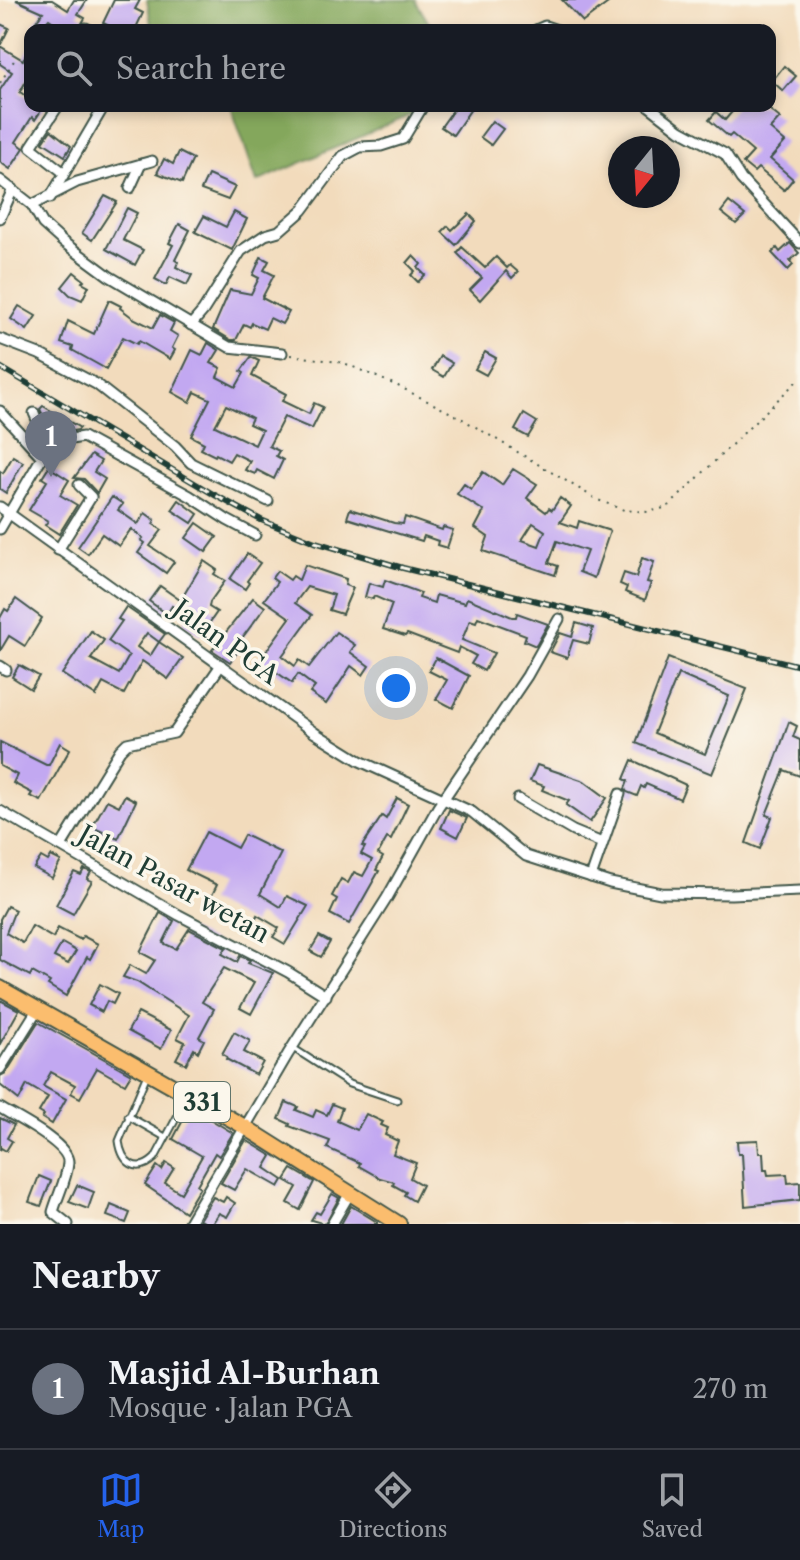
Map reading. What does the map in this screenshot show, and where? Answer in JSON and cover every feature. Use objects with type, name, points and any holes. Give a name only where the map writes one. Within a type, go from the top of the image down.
[{"type":"main road","name":"331","points":[[0,988],[245,1127],[399,1224]]},
{"type":"street","points":[[54,112],[31,147],[63,172]]},
{"type":"street","points":[[50,198],[100,112]]},
{"type":"street","points":[[191,325],[241,251],[250,243],[279,231],[303,210],[343,156],[360,147],[381,146],[403,139],[419,112]]},
{"type":"street","points":[[657,112],[680,130],[725,154],[741,179],[800,243]]},
{"type":"street","points":[[32,205],[77,182],[146,162],[130,188]]},
{"type":"street","points":[[0,180],[32,205],[43,224],[85,260],[233,349],[282,353]]},
{"type":"street","points":[[0,218],[13,189]]},
{"type":"street","points":[[0,339],[39,354],[96,384],[175,446],[191,463],[268,501]]},
{"type":"street","points":[[0,411],[42,457]]},
{"type":"street","points":[[34,413],[41,429],[54,439],[83,437],[255,535]]},
{"type":"street","points":[[0,529],[54,439]]},
{"type":"street","points":[[58,550],[91,497],[79,485]]},
{"type":"street","name":"Jalan PGA","points":[[0,507],[315,733],[360,761],[472,812],[526,856],[591,877],[661,893],[800,891]]},
{"type":"street","points":[[188,1224],[426,832],[440,797],[527,676],[559,619]]},
{"type":"street","points":[[61,846],[120,750],[127,743],[174,733],[221,665]]},
{"type":"street","points":[[591,877],[620,794]]},
{"type":"street","points":[[518,799],[573,831],[602,843]]},
{"type":"street","name":"Jalan Pasar wetan","points":[[0,811],[326,996]]},
{"type":"street","points":[[0,1069],[37,1010]]},
{"type":"street","points":[[0,1108],[58,1145],[67,1155],[68,1164],[53,1212],[68,1224]]},
{"type":"street","points":[[332,1224],[350,1193]]},
{"type":"lane","points":[[293,1048],[349,1084],[397,1100]]},
{"type":"lane","points":[[148,1071],[119,1141],[121,1153],[129,1165],[137,1167],[155,1158],[189,1095]]},
{"type":"lane","points":[[128,1116],[165,1137]]},
{"type":"path","points":[[0,83],[15,59]]},
{"type":"path","points":[[282,353],[344,363],[398,386],[459,417],[598,500],[624,510],[648,512],[668,507],[800,378]]},
{"type":"green space","points":[[147,0],[415,0],[429,24],[151,24]]},
{"type":"green space","points":[[233,112],[415,112],[413,114],[257,182]]},
{"type":"building","points":[[16,0],[52,0],[68,10],[74,0],[87,0],[78,14],[85,18],[82,24],[57,24],[49,19],[44,24],[34,24],[43,12]]},
{"type":"building","points":[[114,0],[140,0],[135,9],[143,13],[138,24],[103,23]]},
{"type":"building","points":[[562,0],[612,0],[583,22]]},
{"type":"building","points":[[0,24],[9,28],[0,46]]},
{"type":"building","points":[[0,46],[24,58],[24,85],[20,92],[24,95],[24,112],[40,112],[35,120],[32,117],[16,142],[24,148],[10,169],[0,162],[0,90],[12,72],[0,64]]},
{"type":"building","points":[[784,66],[796,76],[783,91],[776,85],[776,76]]},
{"type":"building","points":[[452,112],[469,112],[453,135],[441,127]]},
{"type":"building","points":[[716,112],[725,120],[732,112],[772,112],[780,118],[770,129],[785,142],[770,159],[793,179],[784,190],[758,168],[754,172],[743,163],[753,152],[709,120]]},
{"type":"building","points":[[492,121],[503,129],[491,145],[480,137]]},
{"type":"building","points":[[51,130],[71,146],[65,156],[43,142]]},
{"type":"building","points":[[179,152],[193,159],[182,183],[157,173],[164,159],[173,164]]},
{"type":"building","points":[[208,175],[235,187],[228,200],[201,190]]},
{"type":"building","points":[[105,196],[117,202],[92,240],[82,233]]},
{"type":"building","points":[[729,202],[745,215],[736,224],[721,212]]},
{"type":"building","points":[[127,208],[137,213],[123,240],[143,250],[135,265],[106,249]]},
{"type":"building","points":[[234,212],[247,219],[232,250],[195,232],[204,216],[226,227]]},
{"type":"building","points":[[469,214],[476,221],[456,245],[442,232],[448,226],[452,230]]},
{"type":"building","points":[[179,224],[190,230],[175,260],[178,262],[176,267],[192,275],[187,285],[170,277],[166,285],[155,279],[173,245],[169,243]]},
{"type":"building","points":[[790,243],[799,253],[790,261],[793,265],[788,270],[772,253],[777,248],[780,252]]},
{"type":"building","points":[[462,247],[485,268],[496,257],[507,268],[510,265],[518,272],[512,278],[506,271],[480,300],[470,290],[482,278],[457,253]]},
{"type":"building","points":[[413,256],[421,264],[418,268],[425,275],[418,282],[411,275],[415,271],[407,263]]},
{"type":"building","points":[[261,257],[269,261],[264,270],[274,275],[262,298],[289,312],[282,324],[270,318],[265,329],[252,323],[250,327],[244,324],[236,340],[231,340],[213,329],[230,290],[251,294],[259,278],[253,275]]},
{"type":"building","points":[[74,272],[89,286],[82,300],[62,287]]},
{"type":"building","points":[[109,300],[153,328],[160,315],[174,323],[170,331],[178,336],[170,359],[139,341],[137,344],[123,337],[106,369],[72,350],[73,347],[61,343],[68,321],[94,334]]},
{"type":"building","points":[[19,306],[36,316],[27,330],[11,319]]},
{"type":"building","points":[[208,343],[219,350],[211,363],[221,368],[217,377],[236,387],[244,373],[241,371],[251,357],[259,361],[252,376],[286,394],[282,401],[309,414],[314,403],[323,407],[312,429],[284,417],[269,446],[279,451],[276,456],[283,460],[274,479],[257,470],[255,474],[245,470],[250,461],[234,453],[229,461],[201,449],[204,443],[191,436],[210,399],[195,392],[190,402],[172,392],[192,350],[202,355]],"holes":[[[226,405],[252,418],[249,424],[262,430],[255,445],[215,426]]]},
{"type":"building","points":[[485,352],[496,358],[486,375],[475,369]]},
{"type":"building","points":[[440,356],[452,363],[444,377],[432,370]]},
{"type":"building","points":[[43,406],[80,428],[62,433],[55,429],[57,427],[45,420],[40,409]]},
{"type":"building","points":[[524,414],[537,422],[528,437],[515,430]]},
{"type":"building","points":[[91,455],[101,461],[94,472],[105,479],[97,493],[84,479],[74,478]]},
{"type":"building","points":[[13,456],[23,462],[6,493],[0,489],[0,471],[3,473]]},
{"type":"building","points":[[49,467],[69,480],[60,495],[77,505],[59,534],[45,525],[48,521],[29,510],[47,481],[42,478]]},
{"type":"building","points":[[513,469],[537,484],[527,498],[546,512],[549,508],[552,510],[560,498],[571,506],[560,522],[577,528],[579,521],[610,531],[594,578],[579,572],[587,551],[557,541],[549,563],[558,566],[555,575],[483,551],[488,537],[475,528],[484,511],[457,494],[464,484],[471,489],[483,472],[502,485]],"holes":[[[533,523],[545,531],[539,546],[522,540]]]},
{"type":"building","points":[[112,497],[123,504],[118,510],[138,524],[145,513],[155,520],[153,524],[162,530],[150,546],[174,562],[166,573],[138,553],[145,543],[131,529],[119,546],[102,534],[88,554],[78,547]]},
{"type":"building","points":[[179,500],[198,514],[192,523],[172,510]]},
{"type":"building","points":[[350,509],[394,523],[403,524],[405,517],[442,530],[443,527],[453,530],[447,548],[424,536],[422,541],[347,518]]},
{"type":"building","points":[[197,523],[217,537],[206,552],[186,538]]},
{"type":"building","points":[[247,554],[260,563],[245,589],[230,579]]},
{"type":"building","points":[[642,558],[654,562],[645,600],[625,592],[627,587],[620,584],[624,573],[636,577]]},
{"type":"building","points":[[204,561],[217,570],[214,574],[225,581],[210,602],[209,607],[217,612],[201,635],[183,623],[187,616],[172,606],[167,614],[149,601],[160,586],[180,600]]},
{"type":"building","points":[[305,565],[346,579],[345,585],[353,588],[342,614],[329,610],[334,595],[307,587],[295,603],[312,615],[282,656],[295,666],[299,660],[309,667],[336,632],[355,645],[350,652],[369,666],[363,675],[351,666],[326,704],[310,693],[315,687],[298,674],[292,683],[272,669],[265,678],[253,669],[290,618],[264,600],[277,582],[272,578],[277,571],[290,580],[293,576],[299,580]]},
{"type":"building","points":[[385,580],[421,593],[419,598],[434,603],[436,595],[465,603],[467,598],[512,617],[516,617],[517,613],[548,624],[536,646],[524,641],[526,635],[478,617],[476,622],[470,620],[462,640],[494,653],[484,671],[471,664],[476,656],[459,647],[457,653],[407,634],[383,629],[392,604],[374,596],[373,599],[365,597],[369,583],[383,587]]},
{"type":"building","points":[[253,598],[265,607],[234,649],[238,651],[230,662],[212,650]]},
{"type":"building","points":[[16,599],[42,618],[25,646],[9,636],[0,651],[0,618]]},
{"type":"building","points":[[126,607],[165,634],[159,642],[183,658],[168,679],[142,661],[124,694],[103,683],[96,696],[62,674],[91,631],[104,640],[91,659],[119,674],[129,656],[108,641],[122,621],[118,619]],"holes":[[[147,633],[159,642],[150,656],[137,647]]]},
{"type":"building","points":[[576,623],[593,628],[589,644],[573,640],[567,658],[550,652],[560,633],[572,637]]},
{"type":"building","points":[[436,658],[469,676],[453,708],[436,699],[447,680],[429,671]]},
{"type":"building","points":[[668,658],[747,689],[712,774],[636,743]],"holes":[[[678,674],[729,696],[705,754],[654,733]]]},
{"type":"building","points":[[19,665],[39,676],[31,689],[12,677]]},
{"type":"building","points":[[789,722],[797,726],[793,737],[800,740],[800,776],[784,770],[766,815],[772,817],[760,849],[746,843]]},
{"type":"building","points":[[0,742],[46,765],[49,765],[60,743],[70,749],[41,801],[13,783],[17,775],[0,766]]},
{"type":"building","points":[[632,760],[686,785],[680,799],[646,784],[644,788],[641,786],[637,796],[627,792],[628,781],[624,779]]},
{"type":"building","points":[[537,765],[584,781],[607,798],[590,822],[566,805],[569,801],[542,790],[544,786],[530,781]]},
{"type":"building","points":[[125,795],[136,801],[118,839],[92,827],[107,800],[119,806]]},
{"type":"building","points":[[397,798],[408,804],[391,840],[387,838],[378,854],[383,857],[376,870],[379,871],[349,924],[330,914],[337,899],[332,896],[341,879],[348,883],[354,872],[363,876],[372,860],[361,854],[365,847],[362,846],[382,816],[386,819]]},
{"type":"building","points":[[449,810],[467,818],[458,837],[441,828]]},
{"type":"building","points":[[206,832],[237,848],[244,835],[281,853],[260,894],[281,907],[287,896],[308,906],[285,944],[273,937],[279,928],[257,915],[253,924],[209,901],[217,885],[186,870]]},
{"type":"building","points":[[51,856],[61,861],[52,878],[34,868],[41,857],[48,861]]},
{"type":"building","points":[[84,869],[91,872],[87,879],[92,881],[73,914],[56,905],[74,872],[81,875]]},
{"type":"building","points":[[7,906],[15,910],[6,933],[23,943],[32,926],[53,938],[58,928],[81,940],[83,936],[98,944],[90,959],[87,957],[66,996],[32,972],[30,976],[0,960],[0,919]],"holes":[[[62,943],[76,951],[68,964],[54,957]]]},
{"type":"building","points":[[160,913],[174,921],[163,943],[176,949],[189,929],[226,948],[222,954],[237,962],[240,956],[250,960],[248,963],[273,973],[251,1014],[240,1008],[254,983],[224,968],[202,1002],[214,1009],[199,1037],[204,1040],[198,1052],[194,1049],[186,1064],[176,1059],[185,1042],[177,1038],[189,1015],[137,982],[123,977],[130,965],[146,974],[155,960],[140,952]]},
{"type":"building","points":[[319,936],[330,942],[321,957],[310,951]]},
{"type":"building","points":[[100,984],[118,994],[113,1004],[107,1001],[102,1012],[89,1005]]},
{"type":"building","points":[[0,1000],[19,1010],[0,1044]]},
{"type":"building","points":[[138,1013],[171,1030],[161,1049],[128,1031]]},
{"type":"building","points":[[38,1022],[131,1074],[125,1084],[97,1068],[80,1098],[71,1093],[75,1085],[51,1072],[43,1086],[66,1099],[52,1124],[42,1118],[44,1115],[39,1112],[48,1097],[27,1085],[19,1100],[0,1085],[0,1076],[6,1073]]},
{"type":"building","points":[[234,1032],[250,1041],[244,1052],[263,1062],[256,1075],[222,1054]]},
{"type":"building","points":[[286,1102],[313,1117],[316,1110],[327,1115],[332,1104],[342,1108],[337,1121],[357,1130],[366,1114],[383,1122],[381,1125],[388,1128],[385,1135],[398,1141],[393,1154],[416,1163],[410,1178],[422,1185],[414,1201],[393,1185],[394,1182],[380,1178],[359,1166],[360,1163],[327,1148],[330,1141],[289,1126],[279,1119]]},
{"type":"building","points":[[190,1107],[233,1133],[219,1156],[215,1153],[185,1212],[145,1185],[157,1166],[162,1170],[166,1163],[174,1168],[165,1183],[181,1193],[202,1156],[173,1139]]},
{"type":"building","points":[[0,1118],[14,1125],[7,1138],[12,1141],[6,1151],[0,1150]]},
{"type":"building","points":[[246,1140],[272,1156],[265,1168],[283,1180],[279,1187],[247,1169],[234,1190],[221,1183]]},
{"type":"building","points":[[758,1140],[764,1170],[768,1175],[787,1174],[788,1183],[800,1182],[800,1200],[745,1206],[742,1154],[738,1154],[737,1141]]},
{"type":"building","points":[[292,1169],[314,1182],[300,1210],[288,1203],[297,1187],[285,1180]]},
{"type":"building","points":[[39,1176],[51,1181],[41,1206],[29,1202]]},
{"type":"building","points":[[77,1185],[94,1192],[88,1209],[69,1202]]},
{"type":"building","points":[[332,1194],[339,1198],[325,1224],[311,1220],[316,1212],[320,1214]]},
{"type":"building","points":[[213,1197],[223,1202],[226,1197],[235,1203],[227,1217],[219,1213],[212,1224],[207,1224],[199,1220]]},
{"type":"building","points":[[111,1205],[130,1213],[126,1223],[107,1216]]},
{"type":"building","points":[[351,1206],[377,1222],[377,1224],[341,1224]]},
{"type":"railway","points":[[0,367],[213,494],[261,520],[315,542],[403,568],[800,666]]},
{"type":"place","name":"Masjid Al-Burhan","points":[[51,477]]}]
